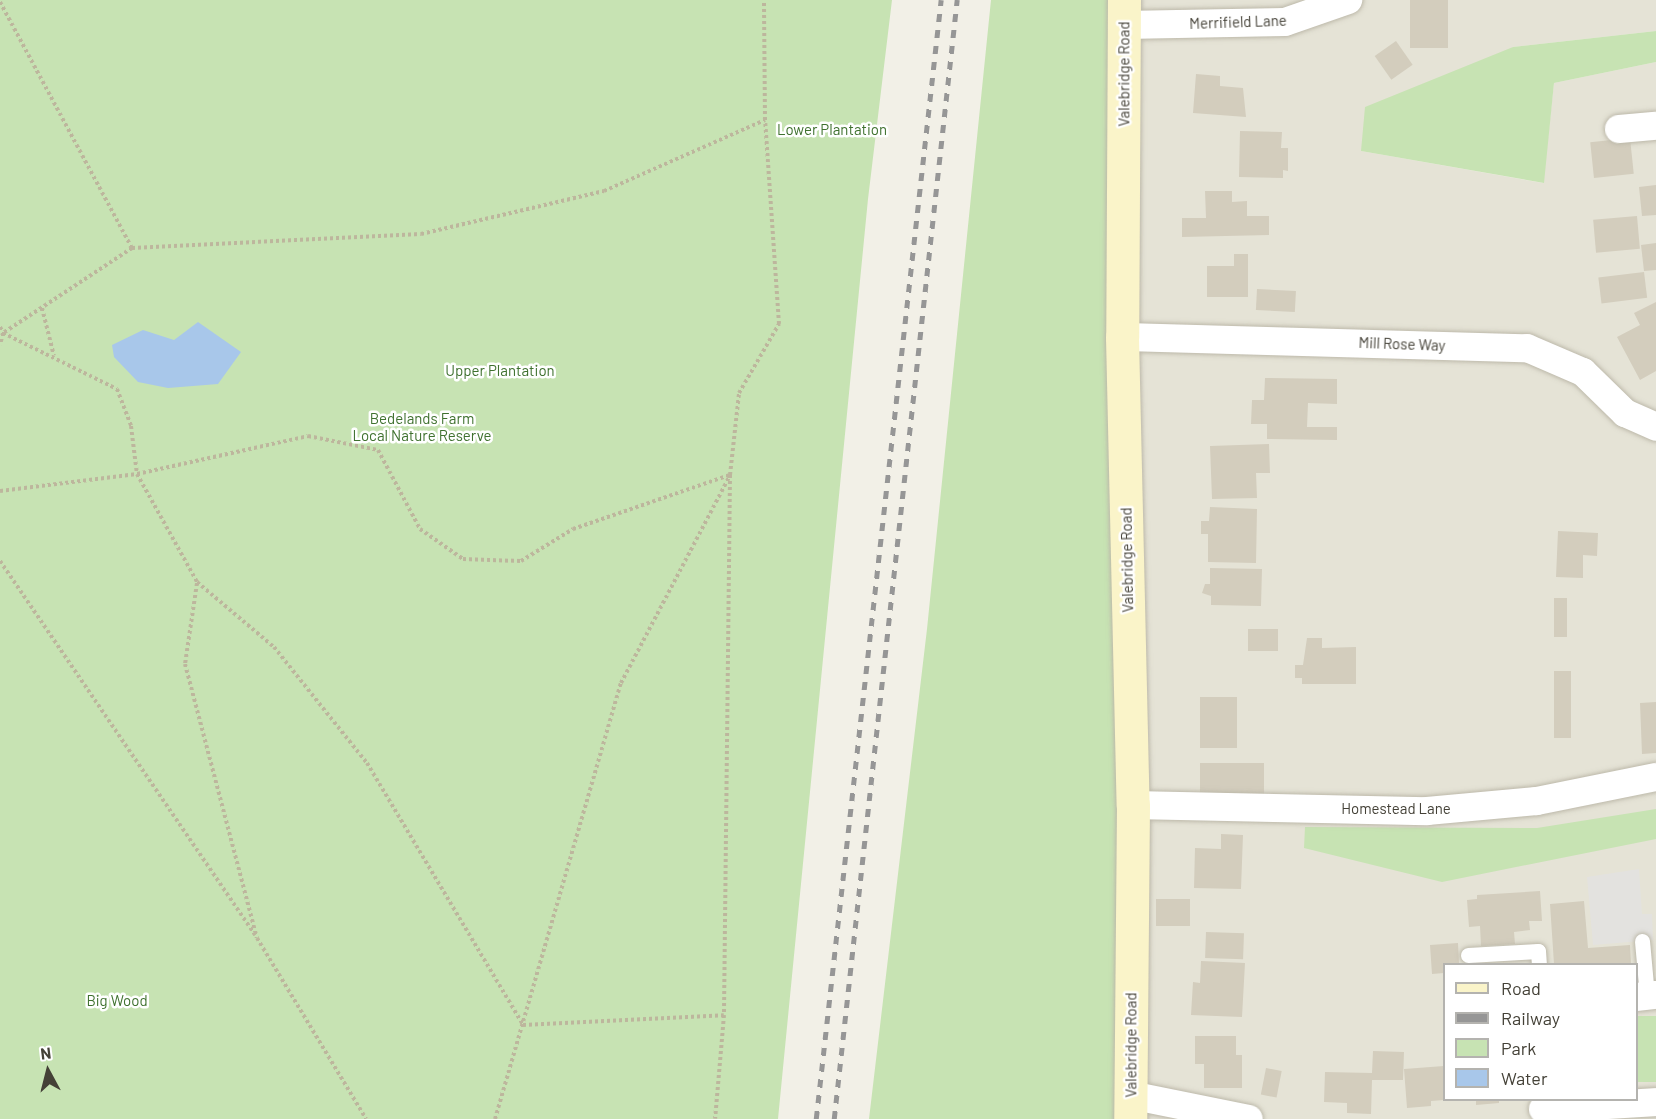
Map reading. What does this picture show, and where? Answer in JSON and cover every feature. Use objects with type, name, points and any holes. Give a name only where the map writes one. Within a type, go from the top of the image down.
[{"type":"street","name":"Merrifield Lane","points":[[1124,12],[1285,22],[1348,0]]},
{"type":"street","name":"Valebridge Road","points":[[1124,12],[1122,337],[1133,805],[1130,1107]]},
{"type":"street","points":[[1619,129],[1656,126]]},
{"type":"street","name":"Mill Rose Way","points":[[1122,337],[1527,348],[1584,372],[1624,413],[1656,427]]},
{"type":"street","name":"Homestead Lane","points":[[1133,805],[1427,811],[1537,801],[1656,777]]},
{"type":"street","points":[[1537,1109],[1656,1102]]},
{"type":"street","points":[[1130,1107],[1249,1119]]},
{"type":"lane","points":[[1642,941],[1646,996]]},
{"type":"lane","points":[[1468,955],[1538,951],[1539,963]]},
{"type":"path","points":[[715,1119],[724,1015],[730,476],[739,393],[779,324],[765,120],[764,0]]},
{"type":"path","points":[[0,2],[132,248]]},
{"type":"path","points":[[0,345],[3,333],[132,248],[422,234],[604,191],[765,120]]},
{"type":"path","points":[[42,308],[55,357]]},
{"type":"path","points":[[0,327],[3,333],[117,389],[131,426],[137,474],[197,582],[274,647],[367,763],[523,1025]]},
{"type":"path","points":[[0,491],[137,474],[308,436],[378,450],[420,529],[463,559],[521,561],[573,528],[730,476]]},
{"type":"path","points":[[495,1119],[621,683],[730,476]]},
{"type":"path","points":[[0,561],[257,938],[366,1119]]},
{"type":"path","points":[[197,582],[185,664],[257,938]]},
{"type":"path","points":[[523,1025],[724,1015]]},
{"type":"shaded area","points":[[1124,0],[1656,0],[1656,31],[1513,47],[1361,151],[1543,183],[1554,83],[1656,62],[1656,1119],[1118,1119]]},
{"type":"shaded area","points":[[1639,869],[1642,914],[1652,914],[1653,940],[1593,945],[1587,877]]},
{"type":"green space","name":"Bedelands Farm Local Nature Reserve","points":[[0,0],[892,0],[868,199],[778,1119],[0,1119]]},
{"type":"green space","points":[[991,0],[1122,0],[1130,1119],[869,1119],[927,629]]},
{"type":"green space","points":[[1656,31],[1656,62],[1554,83],[1544,183],[1361,151],[1365,107],[1513,47]]},
{"type":"green space","points":[[1656,809],[1656,839],[1442,882],[1304,848],[1305,827],[1537,828]]},
{"type":"green space","points":[[1638,1016],[1656,1016],[1656,1082],[1638,1082]]},
{"type":"water","points":[[198,322],[241,352],[218,384],[168,388],[138,382],[114,357],[112,345],[143,330],[174,340]]},
{"type":"building","points":[[1410,0],[1448,0],[1448,48],[1410,48]]},
{"type":"building","points":[[1396,41],[1413,65],[1391,80],[1375,56]]},
{"type":"building","points":[[1196,74],[1220,76],[1220,86],[1243,88],[1246,117],[1193,113]]},
{"type":"building","points":[[1240,131],[1282,132],[1281,148],[1288,148],[1288,171],[1283,170],[1283,178],[1239,177]]},
{"type":"building","points":[[1630,138],[1634,174],[1594,178],[1590,142]]},
{"type":"building","points":[[1656,185],[1656,215],[1642,216],[1639,187]]},
{"type":"building","points":[[1205,191],[1232,191],[1232,202],[1247,201],[1247,216],[1269,216],[1269,235],[1182,237],[1182,218],[1206,218]]},
{"type":"building","points":[[1637,216],[1640,249],[1596,253],[1593,220]]},
{"type":"building","points":[[1656,243],[1656,270],[1644,271],[1641,245]]},
{"type":"building","points":[[1234,254],[1248,254],[1248,297],[1207,297],[1207,266],[1234,266]]},
{"type":"building","points":[[1644,272],[1647,298],[1602,303],[1598,278]]},
{"type":"building","points":[[1257,289],[1296,291],[1295,312],[1256,310]]},
{"type":"building","points":[[1656,302],[1656,371],[1640,380],[1617,337],[1640,325],[1634,313]]},
{"type":"building","points":[[1265,378],[1337,379],[1337,404],[1308,403],[1307,427],[1337,427],[1337,440],[1267,439],[1267,424],[1251,424],[1252,400],[1264,400]]},
{"type":"building","points":[[1269,444],[1270,473],[1256,473],[1257,498],[1212,499],[1210,446]]},
{"type":"building","points":[[1210,507],[1257,509],[1256,563],[1208,562],[1208,534],[1201,534],[1201,521],[1209,521]]},
{"type":"building","points":[[1558,531],[1598,533],[1597,556],[1583,555],[1583,578],[1556,577]]},
{"type":"building","points":[[1210,568],[1262,569],[1261,606],[1211,605],[1211,596],[1202,593],[1205,584],[1210,584]]},
{"type":"building","points":[[1554,598],[1567,598],[1567,637],[1554,637]]},
{"type":"building","points":[[1248,629],[1278,629],[1278,651],[1248,651]]},
{"type":"building","points":[[1307,638],[1322,638],[1322,648],[1356,647],[1356,684],[1302,684],[1302,678],[1295,678],[1295,665],[1303,665]]},
{"type":"building","points":[[1554,671],[1571,671],[1571,738],[1554,738]]},
{"type":"building","points":[[1200,697],[1237,697],[1237,748],[1200,748]]},
{"type":"building","points":[[1656,702],[1656,753],[1642,754],[1640,703]]},
{"type":"building","points":[[1200,763],[1264,763],[1264,800],[1200,800]]},
{"type":"building","points":[[1221,834],[1243,835],[1241,889],[1194,888],[1195,848],[1221,849]]},
{"type":"building","points":[[1540,891],[1542,921],[1529,921],[1530,930],[1514,932],[1515,944],[1481,946],[1480,926],[1469,927],[1467,900],[1477,899],[1477,895]]},
{"type":"building","points":[[1156,899],[1190,899],[1190,926],[1156,926]]},
{"type":"building","points":[[1584,901],[1588,948],[1630,945],[1631,963],[1554,963],[1550,904]]},
{"type":"building","points":[[1206,932],[1244,933],[1243,959],[1205,958]]},
{"type":"building","points":[[1458,943],[1459,963],[1443,963],[1443,973],[1432,974],[1430,945]]},
{"type":"building","points":[[1201,961],[1245,963],[1242,1017],[1191,1015],[1193,982],[1200,983]]},
{"type":"building","points":[[1195,1036],[1236,1036],[1236,1055],[1242,1055],[1242,1088],[1204,1088],[1204,1064],[1195,1064]]},
{"type":"building","points":[[1373,1051],[1404,1052],[1403,1080],[1372,1080],[1371,1114],[1347,1113],[1347,1103],[1324,1102],[1325,1072],[1372,1073]]},
{"type":"building","points":[[1443,1066],[1443,1100],[1431,1101],[1431,1106],[1407,1108],[1404,1069]]},
{"type":"building","points":[[1266,1068],[1282,1071],[1277,1098],[1261,1095]]},
{"type":"building","points":[[1476,1101],[1499,1101],[1499,1103],[1476,1105]]},
{"type":"railway","points":[[816,1119],[941,0]]},
{"type":"railway","points":[[834,1119],[957,0]]},
{"type":"park label","name":"Lower Plantation","points":[[832,130]]},
{"type":"park label","name":"Upper Plantation","points":[[500,371]]},
{"type":"park label","name":"Big Wood","points":[[117,1001]]}]
